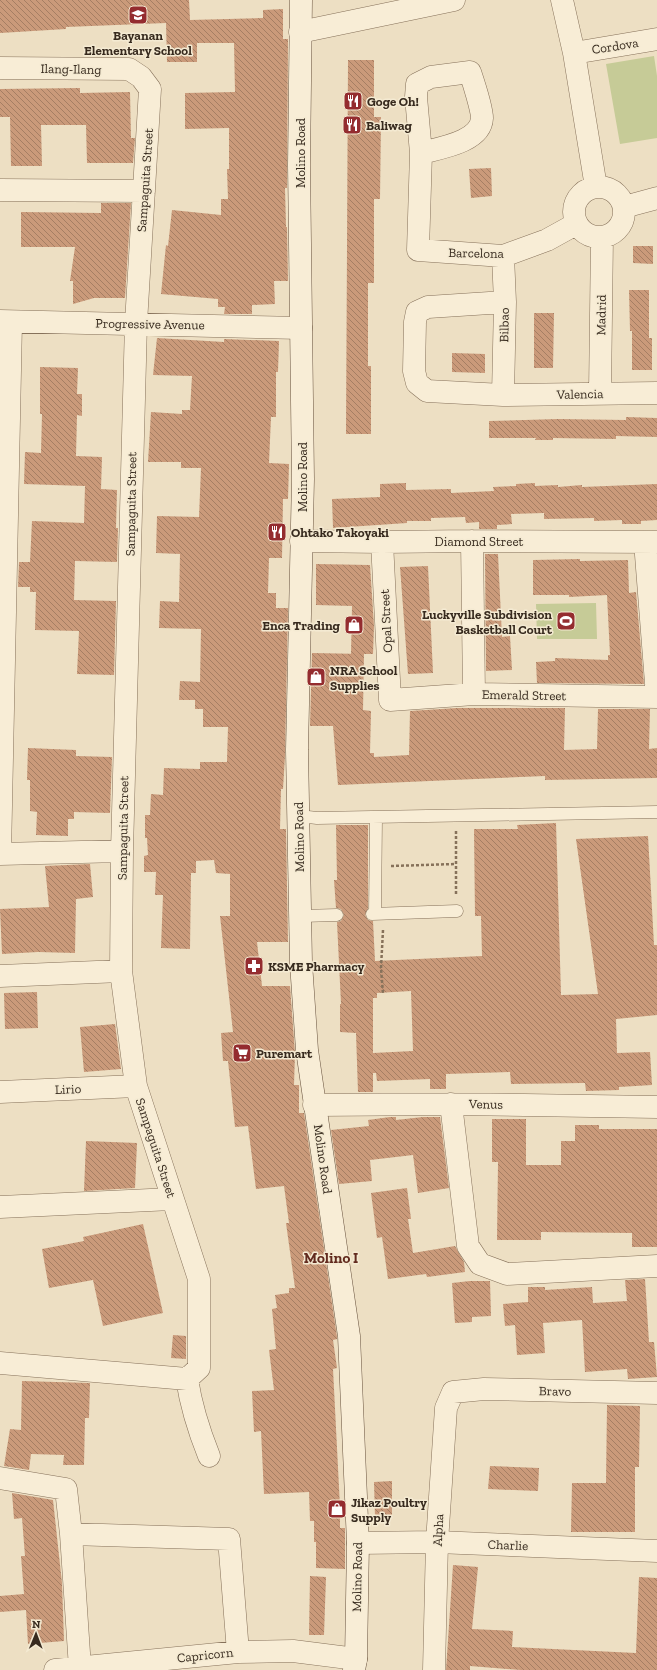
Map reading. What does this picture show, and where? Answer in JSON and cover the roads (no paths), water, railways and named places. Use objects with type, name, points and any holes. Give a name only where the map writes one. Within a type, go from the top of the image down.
[{"type":"street","name":"Molino Road","points":[[301,0],[299,165],[302,479],[297,750],[301,916],[300,963],[307,1050],[314,1105],[349,1336],[358,1543],[355,1665]]},
{"type":"street","points":[[300,32],[454,0]]},
{"type":"street","points":[[562,0],[574,53],[596,187]]},
{"type":"street","name":"Cordova","points":[[574,53],[657,39]]},
{"type":"street","name":"Ilang-Ilang","points":[[0,68],[129,70],[141,77]]},
{"type":"street","points":[[470,72],[482,118],[476,133],[460,143],[421,153],[416,97],[417,84],[431,77],[470,72]]},
{"type":"street","name":"Sampaguita Street","points":[[141,77],[150,90],[136,323],[122,851],[121,971],[136,1086],[199,1279],[199,1368],[187,1379]]},
{"type":"street","name":"Barcelona","points":[[421,153],[418,250],[503,256],[547,240],[576,224]]},
{"type":"street","points":[[596,187],[604,187],[617,194],[624,207],[622,223],[617,230],[610,235],[594,237],[587,234],[576,224],[574,210],[575,203],[584,192],[596,187]]},
{"type":"street","points":[[0,190],[144,191]]},
{"type":"street","points":[[624,207],[657,198]]},
{"type":"street","name":"Madrid","points":[[600,394],[602,237]]},
{"type":"street","name":"Bilbao","points":[[503,256],[505,302],[504,395]]},
{"type":"street","name":"Valencia","points":[[505,302],[428,307],[418,312],[415,322],[414,343],[414,371],[417,383],[427,391],[504,395],[657,393]]},
{"type":"street","points":[[5,321],[0,854],[122,851]]},
{"type":"street","name":"Progressive Avenue","points":[[5,321],[301,328]]},
{"type":"street","name":"Diamond Street","points":[[301,541],[651,542]]},
{"type":"street","points":[[472,541],[474,694]]},
{"type":"street","name":"Opal Street","points":[[382,542],[390,700]]},
{"type":"street","points":[[651,542],[657,697]]},
{"type":"street","name":"Emerald Street","points":[[390,700],[474,694],[657,697]]},
{"type":"street","points":[[0,976],[121,971]]},
{"type":"street","name":"Lirio","points":[[0,1092],[136,1086]]},
{"type":"street","points":[[452,1104],[468,1246],[480,1264],[507,1274],[657,1266]]},
{"type":"street","name":"Venus","points":[[314,1105],[452,1104],[657,1107]]},
{"type":"street","points":[[0,1207],[172,1199]]},
{"type":"street","points":[[0,1363],[187,1379],[194,1411],[209,1456]]},
{"type":"street","name":"Bravo","points":[[453,1392],[484,1389],[657,1393]]},
{"type":"street","name":"Alpha","points":[[434,1670],[437,1542],[446,1408],[453,1392]]},
{"type":"street","points":[[0,1478],[66,1489],[71,1534],[80,1668]]},
{"type":"street","points":[[71,1534],[229,1539],[238,1652]]},
{"type":"street","name":"Charlie","points":[[358,1543],[437,1542],[657,1551]]},
{"type":"street","name":"Capricorn","points":[[55,1670],[238,1652],[293,1651],[355,1665]]},
{"type":"lane","points":[[299,816],[317,818],[657,812]]},
{"type":"lane","points":[[376,817],[375,867],[377,914],[456,911]]},
{"type":"lane","points":[[301,916],[337,915]]},
{"type":"place","name":"Bayanan Elementary School","points":[[138,15]]},
{"type":"place","name":"Goge Oh!","points":[[353,101]]},
{"type":"place","name":"Baliwag","points":[[352,125]]},
{"type":"place","name":"Ohtako Takoyaki","points":[[277,532]]},
{"type":"place","name":"Luckyville Subdivision Basketball Court","points":[[566,621]]},
{"type":"place","name":"Enca Trading","points":[[354,625]]},
{"type":"place","name":"NRA School Supplies","points":[[316,677]]},
{"type":"place","name":"KSME Pharmacy","points":[[254,966]]},
{"type":"place","name":"Puremart","points":[[242,1053]]},
{"type":"place","name":"Jikaz Poultry Supply","points":[[337,1509]]},
{"type":"district","name":"Molino I","points":[[331,1258]]}]
